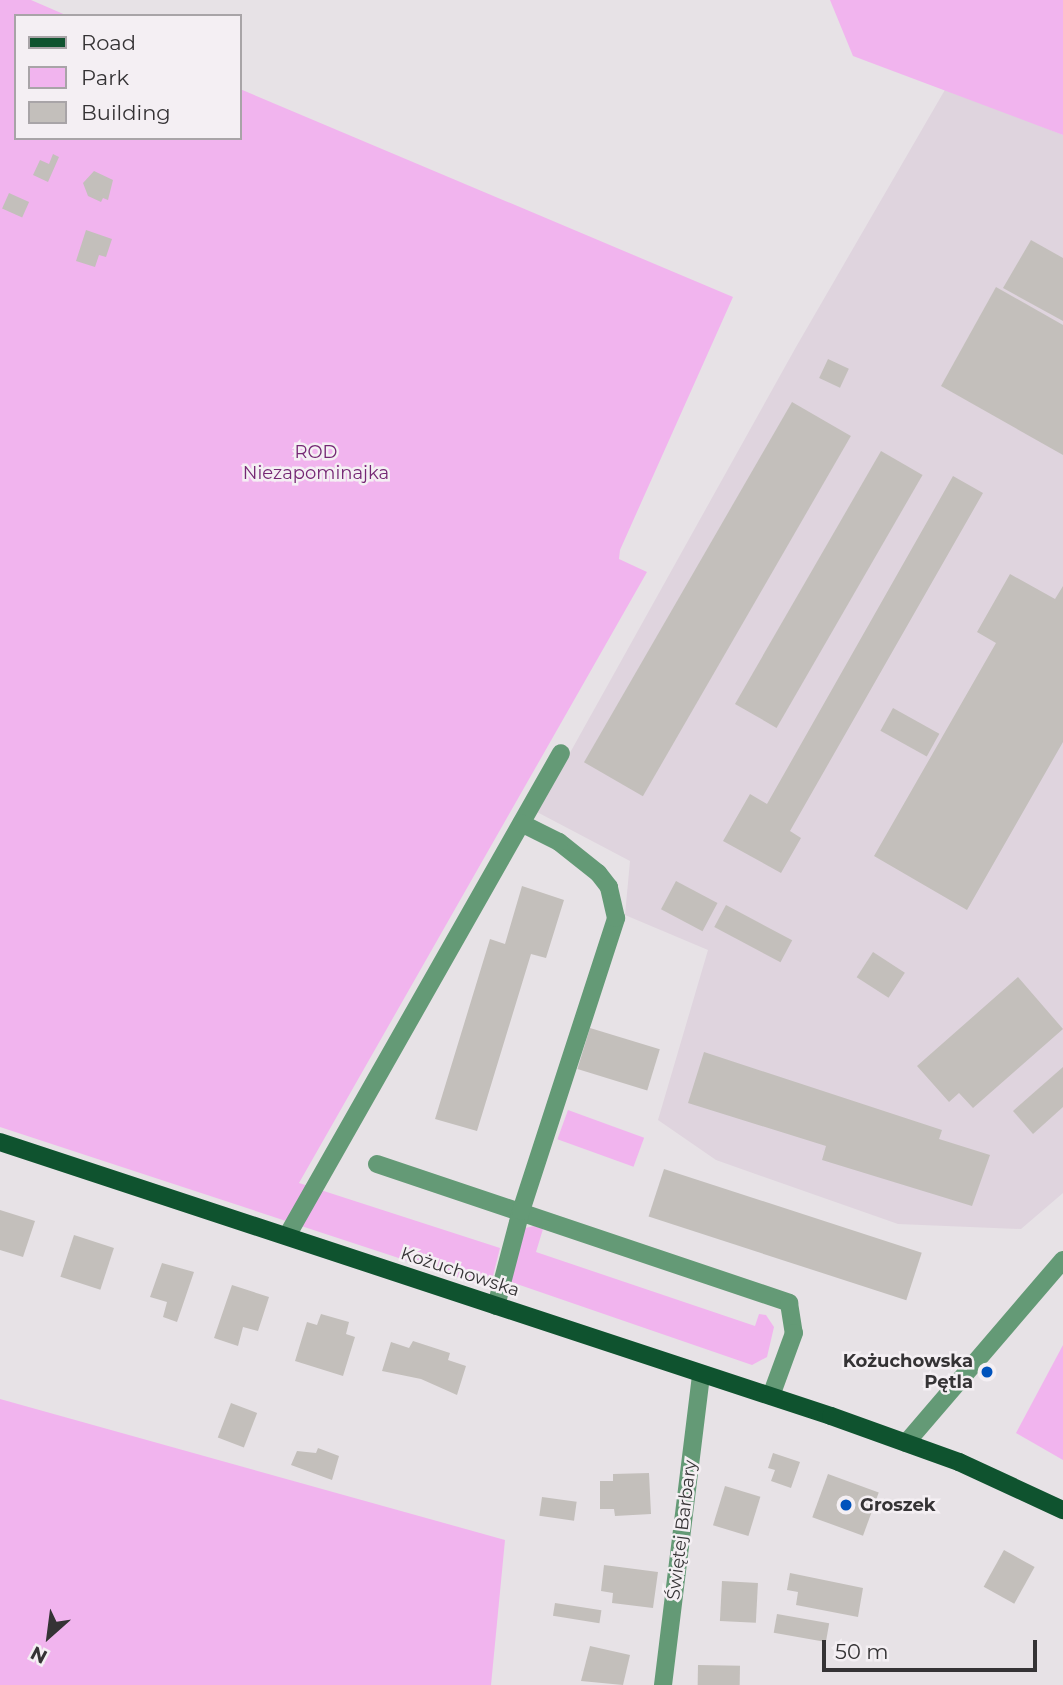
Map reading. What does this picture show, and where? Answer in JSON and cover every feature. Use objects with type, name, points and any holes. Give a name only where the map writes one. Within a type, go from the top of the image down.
[{"type":"main road","name":"Kożuchowska","points":[[0,1142],[771,1396],[906,1443],[1063,1510]]},
{"type":"street","points":[[287,1236],[561,753]]},
{"type":"street","points":[[496,1306],[521,1211],[616,918],[608,887],[598,873],[559,842],[521,822]]},
{"type":"street","points":[[377,1164],[789,1303],[794,1333],[771,1396]]},
{"type":"street","points":[[906,1443],[1063,1260]]},
{"type":"street","name":"Świętej Barbary","points":[[663,1685],[701,1374]]},
{"type":"shaded area","points":[[946,88],[1063,135],[1063,1193],[1021,1229],[898,1224],[716,1160],[658,1120],[708,950],[625,915],[630,861],[537,812],[796,347]]},
{"type":"green space","name":"ROD Niezapominajka","points":[[0,0],[31,0],[63,14],[14,14],[14,140],[242,140],[242,90],[733,297],[620,550],[619,559],[647,572],[299,1183],[500,1248],[490,1288],[0,1127]]},
{"type":"green space","points":[[830,0],[1063,0],[1063,135],[853,56]]},
{"type":"green space","points":[[568,1110],[644,1138],[634,1167],[557,1139]]},
{"type":"green space","points":[[534,1226],[543,1229],[536,1252],[755,1326],[759,1314],[766,1315],[774,1327],[767,1357],[752,1365],[511,1282],[525,1228]]},
{"type":"green space","points":[[1063,1345],[1063,1460],[1016,1433]]},
{"type":"green space","points":[[0,1399],[505,1540],[491,1685],[0,1685]]},
{"type":"building","points":[[53,154],[59,157],[48,182],[33,175],[40,160],[49,164]]},
{"type":"building","points":[[94,171],[113,180],[108,200],[103,198],[101,202],[88,196],[83,183]]},
{"type":"building","points":[[9,193],[29,202],[22,217],[2,209]]},
{"type":"building","points":[[86,230],[112,239],[106,257],[99,255],[95,267],[76,261]]},
{"type":"building","points":[[1031,240],[1063,258],[1063,321],[1003,288]]},
{"type":"building","points":[[996,287],[1063,325],[1063,455],[941,386]]},
{"type":"building","points":[[828,359],[849,369],[840,388],[819,378]]},
{"type":"building","points":[[792,402],[851,436],[643,796],[584,762]]},
{"type":"building","points":[[881,451],[923,475],[777,728],[735,704]]},
{"type":"building","points":[[953,476],[983,493],[790,831],[801,838],[781,873],[723,841],[750,794],[767,804]]},
{"type":"building","points":[[1010,574],[1055,599],[1063,586],[1063,742],[967,910],[874,856],[996,643],[977,632]]},
{"type":"building","points":[[893,708],[939,734],[927,756],[880,731]]},
{"type":"building","points":[[676,881],[717,903],[702,931],[661,909]]},
{"type":"building","points":[[522,886],[564,900],[546,958],[531,954],[477,1131],[435,1119],[490,939],[505,944]]},
{"type":"building","points":[[726,905],[792,940],[780,962],[714,927]]},
{"type":"building","points":[[873,952],[905,973],[889,998],[857,977]]},
{"type":"building","points":[[1018,977],[1063,1029],[973,1108],[959,1093],[949,1102],[917,1066]]},
{"type":"building","points":[[590,1028],[660,1049],[647,1090],[577,1069]]},
{"type":"building","points":[[704,1052],[942,1130],[939,1139],[990,1155],[972,1206],[822,1160],[826,1146],[688,1103]]},
{"type":"building","points":[[1063,1067],[1063,1107],[1033,1134],[1013,1111]]},
{"type":"building","points":[[664,1169],[922,1253],[906,1300],[649,1217]]},
{"type":"building","points":[[0,1210],[35,1221],[23,1257],[0,1250]]},
{"type":"building","points":[[74,1235],[114,1248],[100,1290],[60,1277]]},
{"type":"building","points":[[162,1263],[194,1272],[177,1322],[163,1317],[167,1302],[150,1297]]},
{"type":"building","points":[[232,1285],[269,1297],[258,1331],[243,1327],[238,1346],[214,1338]]},
{"type":"building","points":[[321,1314],[349,1322],[346,1334],[355,1337],[343,1376],[295,1361],[307,1322],[317,1325]]},
{"type":"building","points":[[413,1341],[450,1353],[448,1360],[466,1366],[457,1395],[421,1379],[382,1371],[391,1342],[409,1348]]},
{"type":"building","points":[[231,1403],[257,1413],[244,1448],[218,1438]]},
{"type":"building","points":[[318,1448],[339,1456],[332,1480],[291,1465],[297,1451],[316,1453]]},
{"type":"building","points":[[773,1453],[800,1462],[791,1488],[771,1481],[775,1470],[768,1468]]},
{"type":"building","points":[[649,1473],[651,1514],[615,1516],[614,1509],[600,1509],[600,1481],[613,1481],[613,1474]]},
{"type":"building","name":"Groszek","points":[[828,1474],[879,1492],[863,1536],[812,1517]]},
{"type":"building","points":[[725,1486],[760,1497],[748,1536],[713,1525]]},
{"type":"building","points":[[542,1497],[577,1502],[574,1521],[539,1516]]},
{"type":"building","points":[[1004,1550],[1035,1567],[1014,1604],[984,1587]]},
{"type":"building","points":[[604,1565],[658,1572],[653,1608],[612,1603],[613,1593],[601,1591]]},
{"type":"building","points":[[790,1573],[863,1588],[858,1617],[796,1605],[798,1592],[787,1590]]},
{"type":"building","points":[[722,1581],[758,1583],[756,1623],[720,1621]]},
{"type":"building","points":[[555,1603],[601,1610],[599,1623],[553,1616]]},
{"type":"building","points":[[777,1614],[829,1623],[826,1642],[774,1633]]},
{"type":"building","points":[[590,1646],[630,1655],[623,1685],[581,1681]]},
{"type":"building","points":[[698,1665],[740,1666],[740,1685],[698,1685]]},
{"type":"place","name":"Kożuchowska Pętla","points":[[987,1372]]},
{"type":"place","name":"Groszek","points":[[846,1505]]}]
